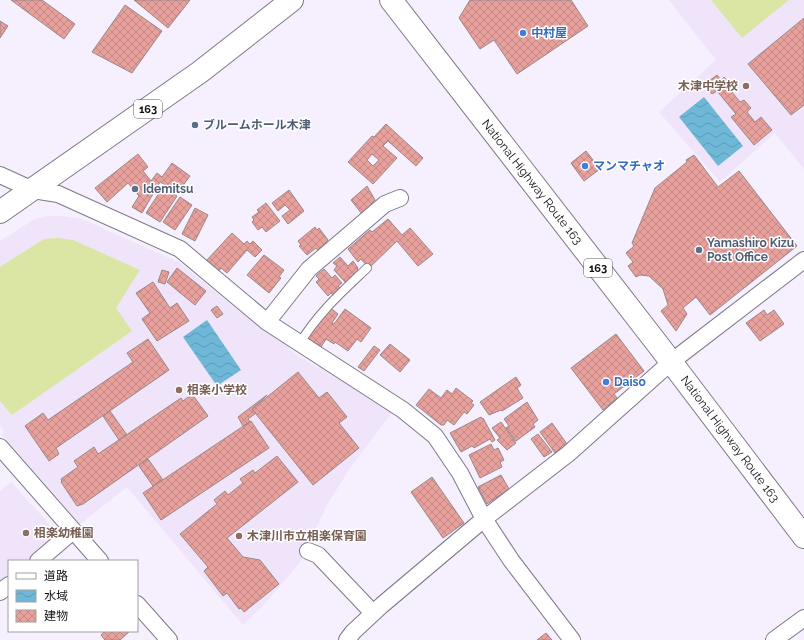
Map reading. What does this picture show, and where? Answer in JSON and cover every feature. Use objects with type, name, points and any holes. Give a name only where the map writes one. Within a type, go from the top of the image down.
[{"type":"highway","name":"163","points":[[0,212],[200,72],[292,0]]},
{"type":"highway","name":"National Highway Route 163","points":[[391,0],[671,362],[804,537]]},
{"type":"street","points":[[0,175],[33,190],[58,194],[180,250],[267,322],[403,410],[435,436],[460,473],[484,519],[511,560],[572,640]]},
{"type":"street","points":[[267,322],[309,269],[385,204],[400,198]]},
{"type":"street","points":[[347,640],[353,632],[373,613],[484,519],[568,454],[671,362],[804,260]]},
{"type":"street","points":[[0,447],[99,560]]},
{"type":"street","points":[[39,560],[73,531]]},
{"type":"street","points":[[308,551],[318,555],[373,613]]},
{"type":"street","points":[[0,592],[8,586]]},
{"type":"street","points":[[138,605],[168,640]]},
{"type":"street","points":[[774,640],[804,618]]},
{"type":"lane","points":[[300,343],[312,323],[326,307],[367,268]]},
{"type":"shaded area","name":"木津中学校","points":[[669,0],[804,0],[804,169],[775,133],[720,182],[659,112],[716,60]]},
{"type":"shaded area","name":"相楽小学校","points":[[47,216],[62,216],[82,219],[178,262],[232,305],[290,347],[288,349],[318,368],[320,366],[393,411],[350,468],[327,505],[300,562],[264,605],[243,625],[127,487],[80,524],[3,436],[3,429],[0,425],[0,241],[35,219]]},
{"type":"shaded area","name":"相楽幼稚園","points":[[11,482],[51,526],[51,530],[55,536],[27,560],[8,560],[8,577],[0,583],[0,491]]},
{"type":"green space","points":[[711,0],[789,0],[742,38]]},
{"type":"green space","points":[[58,238],[73,240],[140,270],[116,308],[132,331],[12,415],[0,401],[0,267],[44,239]]},
{"type":"water","points":[[704,97],[743,146],[718,166],[679,117]]},
{"type":"water","points":[[207,320],[241,370],[217,386],[183,337]]},
{"type":"building","points":[[11,0],[42,0],[75,24],[64,39]]},
{"type":"building","points":[[134,0],[190,0],[168,28]]},
{"type":"building","name":"中村屋","points":[[470,0],[571,0],[588,26],[517,74],[494,40],[480,49],[459,18]]},
{"type":"building","points":[[125,5],[162,31],[132,73],[92,52]]},
{"type":"building","points":[[804,18],[804,105],[791,115],[748,64]]},
{"type":"building","points":[[0,21],[8,26],[0,38]]},
{"type":"building","points":[[717,75],[721,80],[724,77],[731,85],[728,87],[740,102],[744,100],[751,108],[747,112],[755,122],[761,117],[772,130],[754,145],[731,117],[736,114],[717,91],[712,94],[704,85]]},
{"type":"building","points":[[386,124],[423,158],[416,166],[388,141],[383,146],[397,158],[373,184],[348,162],[372,136],[374,137]],"holes":[[[372,154],[379,160],[373,166],[367,160]]]},
{"type":"building","name":"マンマチャオ","points":[[586,151],[600,169],[584,181],[571,163]]},
{"type":"building","points":[[138,154],[148,167],[143,171],[151,181],[157,173],[162,177],[172,163],[190,176],[178,192],[160,182],[142,213],[132,207],[139,196],[128,183],[107,202],[95,188]]},
{"type":"building","points":[[694,155],[718,187],[739,171],[797,246],[710,315],[696,297],[683,308],[687,314],[676,331],[661,311],[668,305],[663,289],[649,276],[640,275],[636,277],[628,266],[633,262],[626,253],[634,246],[632,243],[655,188],[687,162],[686,160]]},
{"type":"building","points":[[367,186],[375,200],[371,204],[372,205],[362,214],[351,200]]},
{"type":"building","points":[[163,187],[177,196],[160,222],[146,213]]},
{"type":"building","points":[[289,190],[304,211],[288,224],[282,216],[290,210],[285,205],[278,211],[272,203]]},
{"type":"building","points":[[180,197],[192,205],[175,230],[163,222]]},
{"type":"building","points":[[266,203],[280,221],[266,232],[262,227],[258,230],[252,222],[254,220],[252,217],[259,212],[257,210]]},
{"type":"building","points":[[195,208],[208,215],[195,241],[182,234]]},
{"type":"building","points":[[388,219],[402,235],[410,228],[433,254],[418,266],[397,241],[369,268],[361,259],[358,262],[348,249],[370,230],[372,232]]},
{"type":"building","points":[[315,227],[317,230],[319,228],[328,240],[326,242],[328,244],[319,252],[316,248],[307,255],[299,246],[301,245],[298,241]]},
{"type":"building","points":[[232,233],[244,244],[247,241],[250,244],[253,241],[262,250],[255,257],[247,250],[227,273],[221,268],[219,271],[207,260]]},
{"type":"building","points":[[264,255],[284,270],[279,277],[281,278],[269,293],[247,275]]},
{"type":"building","points":[[340,257],[348,266],[353,261],[358,268],[358,271],[346,283],[334,270],[337,266],[333,263]]},
{"type":"building","points":[[177,268],[206,291],[195,305],[167,282]]},
{"type":"building","points":[[324,269],[332,278],[335,275],[342,283],[338,286],[340,288],[333,295],[331,293],[328,296],[316,282],[319,279],[316,276]]},
{"type":"building","points":[[162,270],[169,272],[165,284],[158,282]]},
{"type":"building","points":[[153,282],[170,308],[177,303],[189,321],[157,341],[142,319],[150,313],[136,293]]},
{"type":"building","points":[[217,306],[223,314],[217,318],[211,310]]},
{"type":"building","points":[[329,307],[338,314],[332,323],[334,324],[345,309],[371,328],[361,342],[357,339],[348,351],[335,342],[334,344],[326,339],[321,347],[307,338]]},
{"type":"building","points":[[764,310],[767,315],[774,310],[784,324],[760,341],[746,323]]},
{"type":"building","name":"Daiso","points":[[616,334],[644,371],[614,394],[617,398],[603,410],[571,368]]},
{"type":"building","points":[[148,339],[169,370],[56,448],[59,454],[49,461],[25,426],[43,413],[48,420],[133,362],[127,353]]},
{"type":"building","points":[[390,344],[410,360],[400,372],[380,355]]},
{"type":"building","points":[[374,346],[380,350],[364,371],[358,367]]},
{"type":"building","points":[[298,372],[319,398],[327,392],[347,417],[339,423],[359,448],[313,485],[252,409]]},
{"type":"building","points":[[516,377],[521,385],[517,388],[523,398],[502,411],[501,410],[489,415],[480,402]]},
{"type":"building","points":[[456,388],[473,401],[471,403],[474,405],[467,414],[464,412],[454,425],[447,420],[444,425],[441,425],[416,405],[429,389],[441,398],[447,390],[452,394]]},
{"type":"building","points":[[192,394],[208,416],[83,504],[77,506],[61,482],[61,479],[78,467],[74,461],[94,447],[98,454],[181,398],[183,401]]},
{"type":"building","points":[[267,395],[252,409],[256,413],[248,419],[250,422],[243,426],[238,417]]},
{"type":"building","points":[[527,402],[538,420],[533,424],[535,427],[516,441],[506,428],[509,426],[504,419]]},
{"type":"building","points":[[110,411],[127,435],[119,440],[103,416]]},
{"type":"building","points":[[481,417],[495,440],[492,442],[490,439],[474,448],[472,446],[461,452],[450,433]]},
{"type":"building","points":[[251,421],[269,448],[161,520],[143,493]]},
{"type":"building","points":[[501,422],[516,443],[507,450],[497,440],[500,438],[492,428]]},
{"type":"building","points":[[552,423],[567,444],[555,453],[540,432]]},
{"type":"building","points":[[538,434],[552,452],[544,457],[531,439]]},
{"type":"building","points":[[491,444],[494,450],[498,448],[504,460],[500,462],[502,467],[480,478],[469,455]]},
{"type":"building","points":[[277,456],[298,482],[227,538],[243,557],[260,560],[279,584],[244,612],[241,608],[239,609],[227,593],[223,596],[204,571],[208,567],[180,534],[217,504],[214,500],[225,491],[228,495],[243,483],[240,479],[253,470],[255,473]]},
{"type":"building","points":[[148,459],[163,480],[153,486],[139,466]]},
{"type":"building","points":[[501,475],[509,489],[487,504],[478,487]]},
{"type":"building","points":[[432,477],[464,523],[443,538],[411,492]]},
{"type":"building","points":[[104,632],[129,632],[120,640],[105,640],[101,635]]},
{"type":"building","points":[[546,633],[552,640],[537,640]]},
{"type":"place","name":"中村屋","points":[[523,33]]},
{"type":"place","name":"木津中学校","points":[[746,86]]},
{"type":"place","name":"ブルームホール木津","points":[[195,125]]},
{"type":"place","name":"マンマチャオ","points":[[585,166]]},
{"type":"place","name":"Idemitsu","points":[[135,189]]},
{"type":"place","name":"Yamashiro Kizu Post Office","points":[[699,250]]},
{"type":"place","name":"Daiso","points":[[606,382]]},
{"type":"place","name":"相楽小学校","points":[[179,390]]},
{"type":"place","name":"相楽幼稚園","points":[[26,533]]},
{"type":"place","name":"木津川市立相楽保育園","points":[[239,536]]}]
